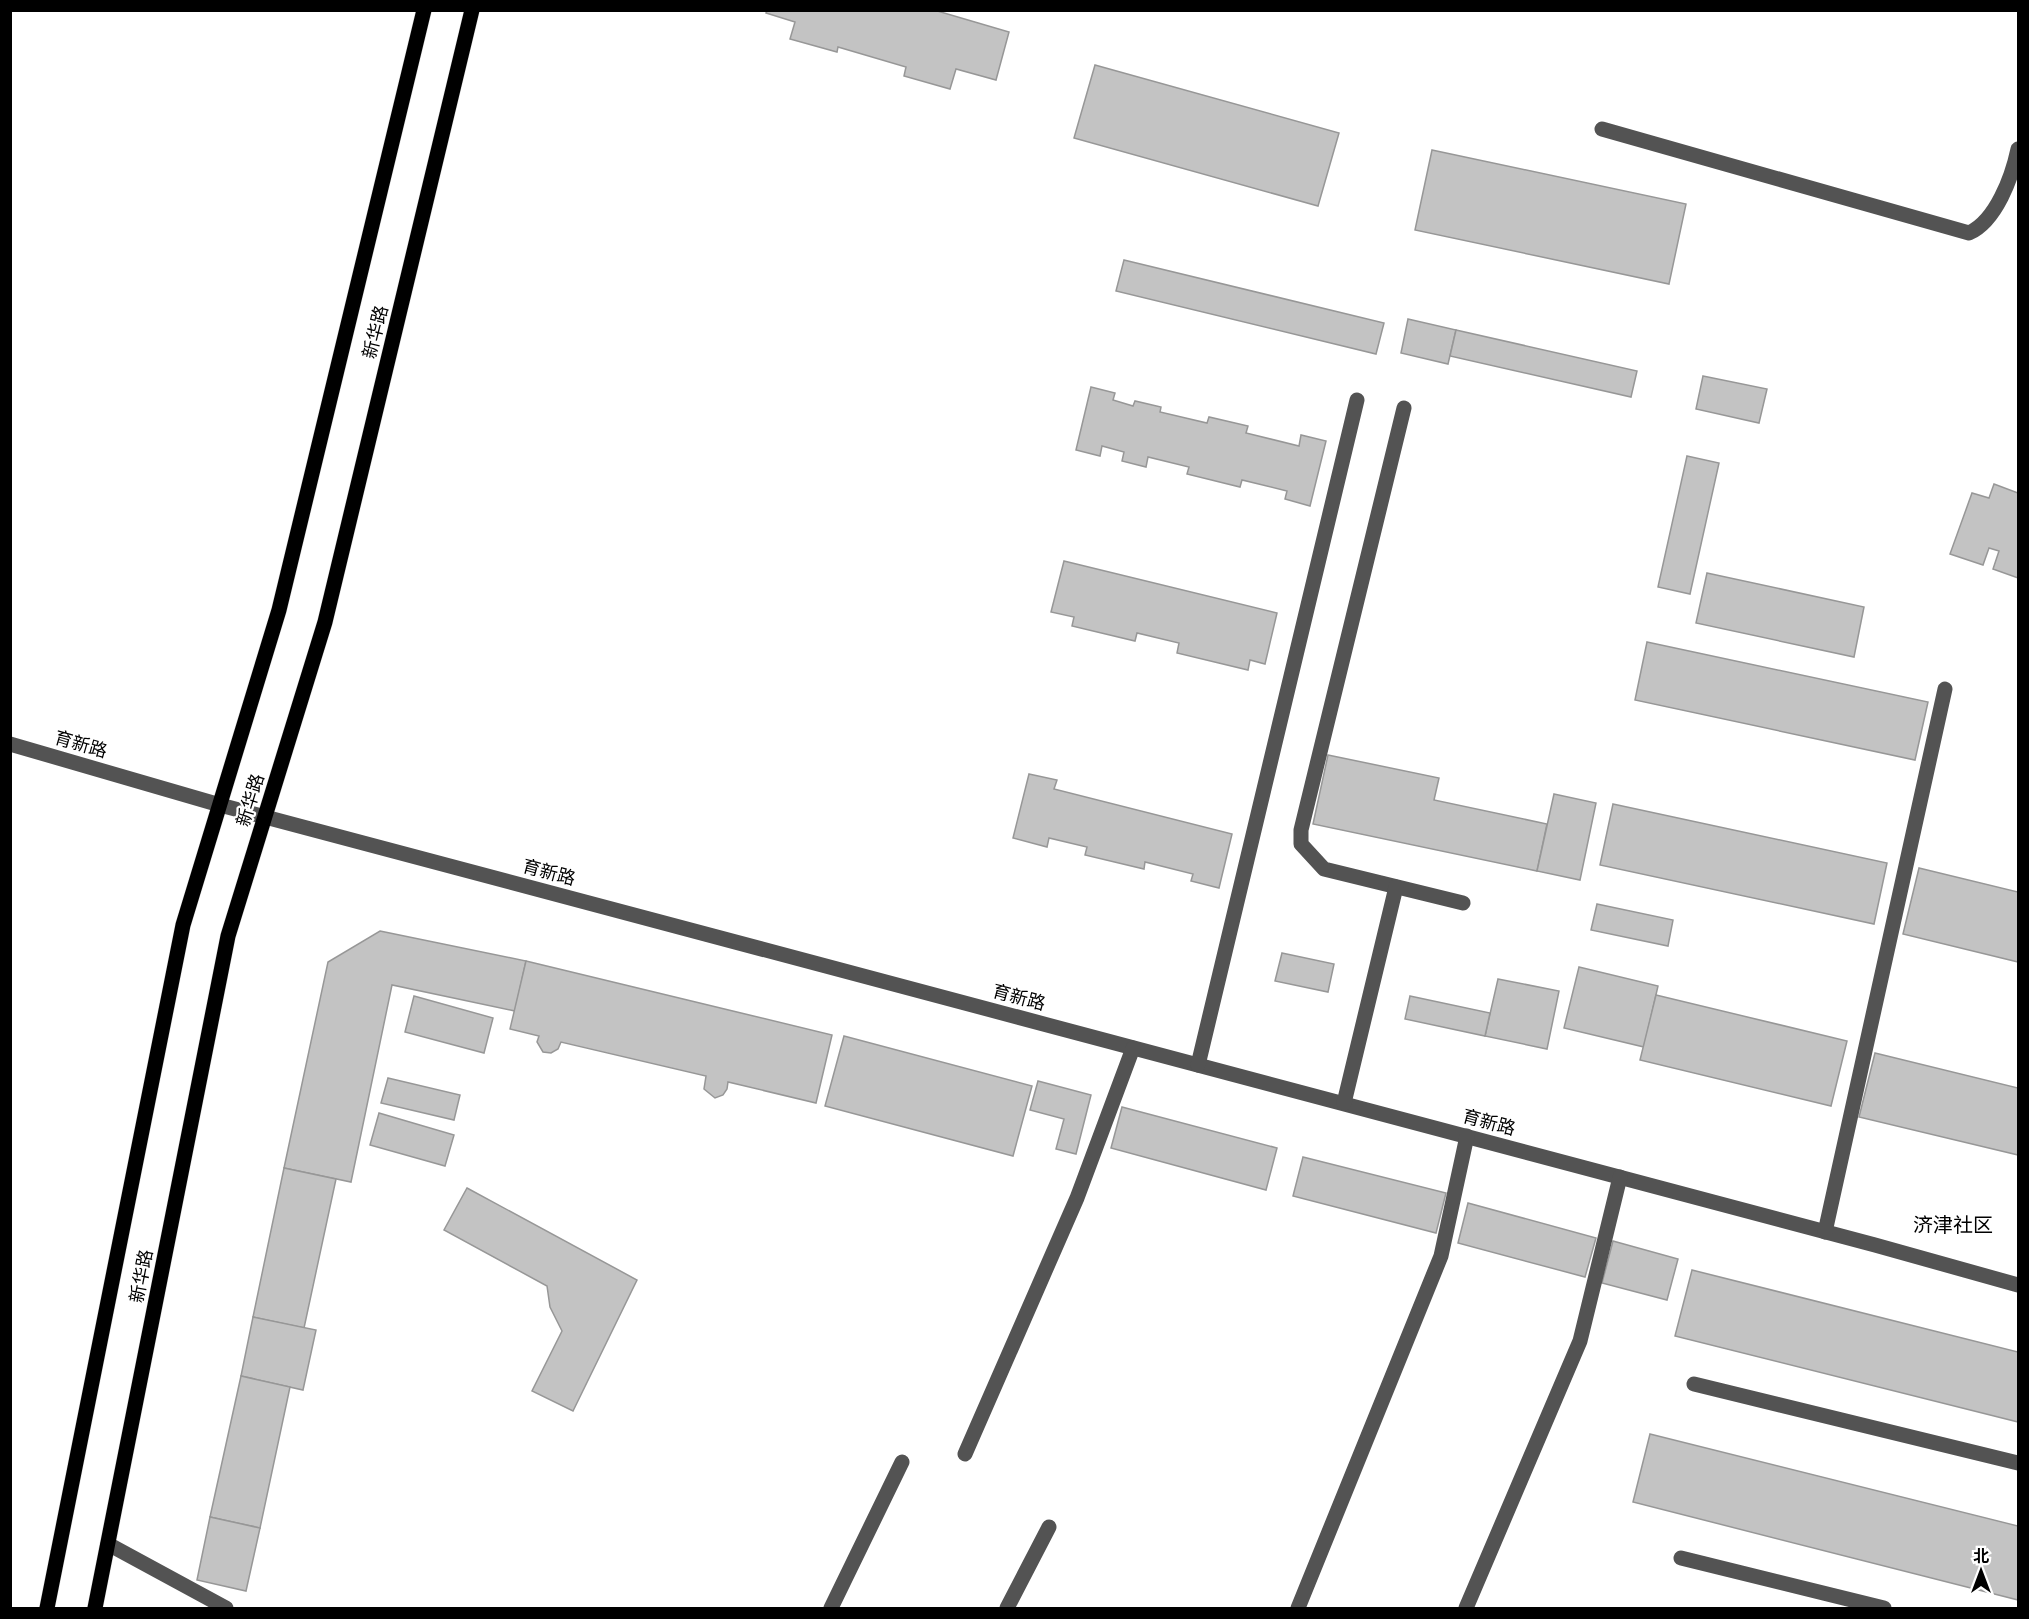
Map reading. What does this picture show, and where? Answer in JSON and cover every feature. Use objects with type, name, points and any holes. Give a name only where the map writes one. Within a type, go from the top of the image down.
[{"type":"main road","name":"新华路","points":[[47,1608],[183,925],[279,610],[424,10]]},
{"type":"main road","name":"新华路","points":[[95,1608],[228,936],[325,622],[472,10]]},
{"type":"street","points":[[1602,129],[1969,233],[1981,227],[1996,206],[2019,149]]},
{"type":"street","points":[[1198,1065],[1357,400]]},
{"type":"street","points":[[1404,408],[1301,830],[1301,844],[1324,869],[1463,903]]},
{"type":"street","points":[[1825,1232],[1945,689]]},
{"type":"street","name":"育新路","points":[[10,744],[220,805],[1344,1103],[2019,1285]]},
{"type":"street","points":[[1344,1103],[1396,887]]},
{"type":"street","points":[[965,1454],[1077,1198],[1133,1048]]},
{"type":"street","points":[[1298,1608],[1441,1256],[1467,1136]]},
{"type":"street","points":[[1466,1608],[1580,1341],[1620,1177]]},
{"type":"street","points":[[1694,1384],[2019,1463]]},
{"type":"street","points":[[831,1608],[902,1462]]},
{"type":"street","points":[[1007,1608],[1049,1527]]},
{"type":"street","points":[[108,1544],[226,1608]]},
{"type":"street","points":[[1681,1558],[1884,1608]]},
{"type":"building","points":[[767,10],[934,10],[1009,32],[996,80],[956,69],[950,89],[904,76],[906,67],[838,47],[837,52],[790,39],[795,22],[766,13]]},
{"type":"building","points":[[1095,65],[1339,133],[1318,206],[1074,138]]},
{"type":"building","points":[[1432,150],[1686,204],[1669,284],[1415,230]]},
{"type":"building","points":[[1124,260],[1384,323],[1376,354],[1116,291]]},
{"type":"building","points":[[1408,319],[1456,330],[1448,364],[1401,353]]},
{"type":"building","points":[[1456,330],[1637,371],[1631,397],[1450,356]]},
{"type":"building","points":[[1703,376],[1767,389],[1759,423],[1696,409]]},
{"type":"building","points":[[1091,387],[1115,393],[1113,400],[1133,406],[1135,401],[1161,407],[1160,412],[1207,423],[1209,417],[1248,426],[1246,433],[1299,446],[1301,435],[1326,441],[1310,506],[1285,499],[1287,491],[1242,480],[1240,487],[1187,474],[1189,467],[1148,457],[1146,467],[1122,461],[1124,452],[1102,446],[1100,456],[1076,450]]},
{"type":"building","points":[[1687,456],[1719,463],[1690,594],[1658,587]]},
{"type":"building","points":[[1994,484],[2018,493],[2018,578],[1993,569],[1999,551],[1989,548],[1983,565],[1950,554],[1972,493],[1989,498]]},
{"type":"building","points":[[1064,561],[1277,613],[1265,664],[1250,660],[1248,670],[1177,653],[1179,643],[1137,633],[1135,641],[1072,626],[1074,617],[1051,612]]},
{"type":"building","points":[[1707,573],[1864,607],[1854,657],[1696,623]]},
{"type":"building","points":[[1647,642],[1928,702],[1915,760],[1635,700]]},
{"type":"building","points":[[1328,755],[1439,778],[1434,800],[1547,824],[1537,871],[1313,824]]},
{"type":"building","points":[[1029,774],[1057,780],[1054,789],[1232,834],[1219,888],[1191,881],[1193,874],[1145,862],[1144,869],[1085,855],[1087,847],[1049,838],[1047,847],[1013,838]]},
{"type":"building","points":[[1554,794],[1596,803],[1580,880],[1537,871]]},
{"type":"building","points":[[1613,804],[1887,863],[1874,924],[1600,865]]},
{"type":"building","points":[[1919,868],[2018,892],[2018,962],[1903,934]]},
{"type":"building","points":[[1597,904],[1673,920],[1668,946],[1591,930]]},
{"type":"building","points":[[380,931],[526,961],[515,1011],[392,985],[351,1182],[284,1168],[328,962]]},
{"type":"building","points":[[1282,953],[1334,964],[1328,992],[1275,981]]},
{"type":"building","points":[[526,961],[832,1035],[816,1103],[728,1082],[723,1095],[715,1098],[704,1089],[706,1076],[561,1042],[558,1049],[551,1053],[543,1052],[537,1042],[539,1036],[510,1029]]},
{"type":"building","points":[[1579,967],[1658,986],[1644,1047],[1564,1028]]},
{"type":"building","points":[[1498,979],[1559,991],[1547,1049],[1485,1036]]},
{"type":"building","points":[[1656,995],[1847,1041],[1831,1106],[1640,1060]]},
{"type":"building","points":[[414,996],[493,1018],[484,1053],[405,1032]]},
{"type":"building","points":[[1410,996],[1490,1013],[1485,1036],[1405,1019]]},
{"type":"building","points":[[844,1036],[1032,1086],[1013,1156],[825,1106]]},
{"type":"building","points":[[1875,1053],[2018,1088],[2018,1155],[1859,1117]]},
{"type":"building","points":[[388,1078],[460,1095],[454,1120],[381,1103]]},
{"type":"building","points":[[1038,1081],[1091,1095],[1076,1154],[1056,1149],[1064,1119],[1030,1110]]},
{"type":"building","points":[[1122,1107],[1277,1148],[1266,1190],[1111,1148]]},
{"type":"building","points":[[379,1113],[454,1135],[445,1166],[370,1145]]},
{"type":"building","points":[[1303,1157],[1446,1193],[1436,1233],[1293,1196]]},
{"type":"building","points":[[284,1168],[336,1179],[304,1328],[253,1317]]},
{"type":"building","points":[[467,1188],[637,1280],[573,1411],[532,1391],[562,1331],[550,1307],[547,1286],[444,1230]]},
{"type":"building","points":[[1468,1203],[1596,1238],[1585,1277],[1458,1243]]},
{"type":"building","points":[[1613,1241],[1678,1259],[1667,1300],[1602,1283]]},
{"type":"building","points":[[1692,1270],[2018,1352],[2018,1422],[1675,1336]]},
{"type":"building","points":[[253,1317],[316,1330],[303,1390],[241,1376]]},
{"type":"building","points":[[241,1376],[290,1387],[260,1528],[210,1517]]},
{"type":"building","points":[[1650,1434],[2018,1526],[2018,1600],[1633,1502]]},
{"type":"building","points":[[210,1517],[260,1528],[246,1591],[197,1580]]},
{"type":"district","name":"济津社区","points":[[1953,1225]]}]
